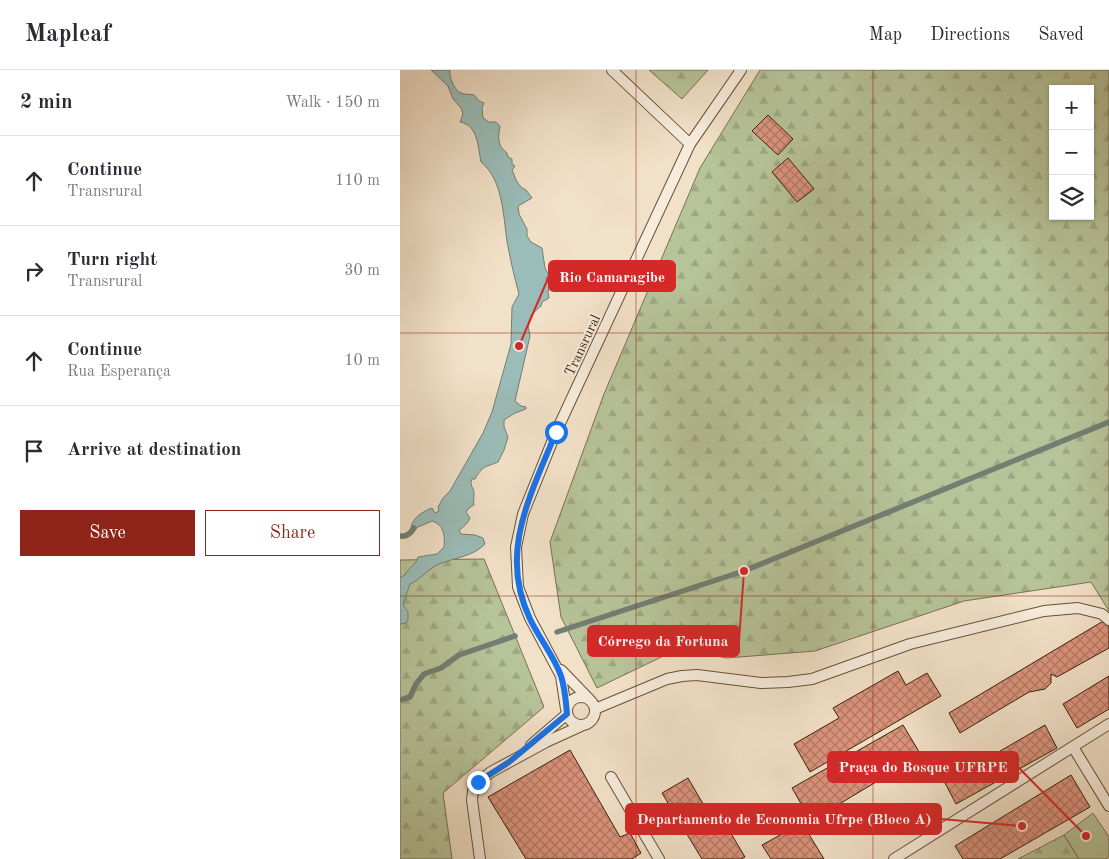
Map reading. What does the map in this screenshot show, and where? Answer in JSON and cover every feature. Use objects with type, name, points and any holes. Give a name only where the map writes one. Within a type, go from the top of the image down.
[{"type":"lane","points":[[612,70],[690,144]]},
{"type":"lane","points":[[729,88],[741,70]]},
{"type":"lane","points":[[729,88],[746,70]]},
{"type":"lane","name":"Transrural","points":[[567,712],[561,676],[530,618],[518,587],[516,547],[523,514],[556,432],[690,144],[729,88]]},
{"type":"lane","points":[[594,705],[667,679],[682,676],[697,675],[761,683],[812,679],[910,644],[1044,611],[1078,608],[1102,614],[1109,620]]},
{"type":"lane","name":"Transrural","points":[[553,662],[594,705]]},
{"type":"lane","points":[[580,726],[572,723],[567,712],[568,705],[575,698],[584,697],[594,705]]},
{"type":"lane","points":[[480,859],[472,800],[473,791],[478,782],[509,762],[580,726],[589,724],[592,721],[594,705]]},
{"type":"lane","points":[[509,762],[567,712]]},
{"type":"lane","points":[[894,859],[1109,724]]},
{"type":"lane","points":[[1073,747],[1109,806]]},
{"type":"lane","points":[[611,777],[659,859]]},
{"type":"green space","points":[[649,70],[708,70],[682,99]]},
{"type":"green space","points":[[760,70],[1109,70],[1109,611],[1091,582],[964,601],[815,651],[727,658],[678,649],[597,688],[561,617],[550,542],[604,394],[700,168]]},
{"type":"green space","points":[[484,559],[544,707],[443,793],[452,859],[400,859],[400,560]]},
{"type":"green space","points":[[1093,813],[1109,837],[1109,857],[1106,859],[1079,859],[1064,835]]},
{"type":"green space","points":[[1064,835],[1079,859],[1018,859]]},
{"type":"water","points":[[431,70],[450,70],[451,80],[456,89],[463,94],[474,95],[479,101],[484,103],[482,108],[483,118],[489,122],[496,122],[500,126],[499,138],[501,147],[508,157],[512,159],[512,164],[515,166],[512,170],[517,182],[532,198],[518,206],[519,214],[531,242],[542,248],[545,268],[549,275],[546,279],[549,286],[549,298],[542,302],[541,306],[531,315],[528,325],[530,336],[515,401],[521,406],[526,407],[526,409],[504,420],[504,427],[508,437],[498,462],[482,469],[475,479],[471,481],[474,491],[474,505],[466,512],[470,518],[469,520],[459,530],[461,534],[475,535],[483,538],[485,544],[475,552],[437,565],[410,584],[403,604],[408,612],[408,620],[406,623],[400,624],[400,578],[405,575],[418,557],[437,554],[444,547],[443,531],[439,525],[432,521],[418,527],[411,533],[412,524],[420,514],[432,508],[435,513],[439,511],[438,507],[443,498],[450,491],[483,433],[492,412],[511,344],[512,307],[519,294],[509,254],[498,188],[494,178],[481,162],[474,132],[466,124],[460,122],[463,114],[461,108],[453,99],[448,86]]},
{"type":"building","points":[[768,115],[793,139],[778,155],[752,131]]},
{"type":"building","points":[[788,158],[814,189],[797,202],[772,172]]},
{"type":"building","points":[[1105,620],[1109,627],[1109,648],[1057,677],[1051,674],[1051,683],[1045,689],[1029,692],[960,733],[949,713]]},
{"type":"building","points":[[898,671],[906,685],[927,673],[941,696],[810,772],[794,744],[839,718],[833,708]]},
{"type":"building","points":[[1109,676],[1109,709],[1077,728],[1063,704]]},
{"type":"building","points":[[903,725],[921,755],[811,821],[792,788]]},
{"type":"building","points":[[1045,725],[1057,748],[956,804],[945,783]]},
{"type":"building","points":[[570,750],[620,837],[630,833],[641,853],[632,859],[526,859],[488,797]]},
{"type":"building","points":[[1071,775],[1090,807],[1000,859],[963,859],[955,846]]},
{"type":"building","points":[[688,778],[709,814],[717,810],[745,857],[741,859],[702,859],[662,793]]},
{"type":"building","points":[[802,823],[824,859],[771,859],[762,845]]},
{"type":"waterway","points":[[557,632],[744,571],[1109,422]]},
{"type":"waterway","points":[[400,536],[405,536],[412,532],[414,528]]},
{"type":"waterway","points":[[400,700],[410,697],[416,684],[424,674],[441,668],[459,655],[515,636]]},
{"type":"place","name":"Rio Camaragibe","points":[[519,346]]},
{"type":"place","name":"Córrego da Fortuna","points":[[744,571]]},
{"type":"place","name":"Departamento de Economia Ufrpe (Bloco A)","points":[[1022,826]]},
{"type":"place","name":"Praça do Bosque UFRPE","points":[[1086,836]]},
{"type":"route","points":[[478,782],[531,746],[567,714],[561,676],[530,618],[518,587],[516,547],[523,514],[556,432]]}]
